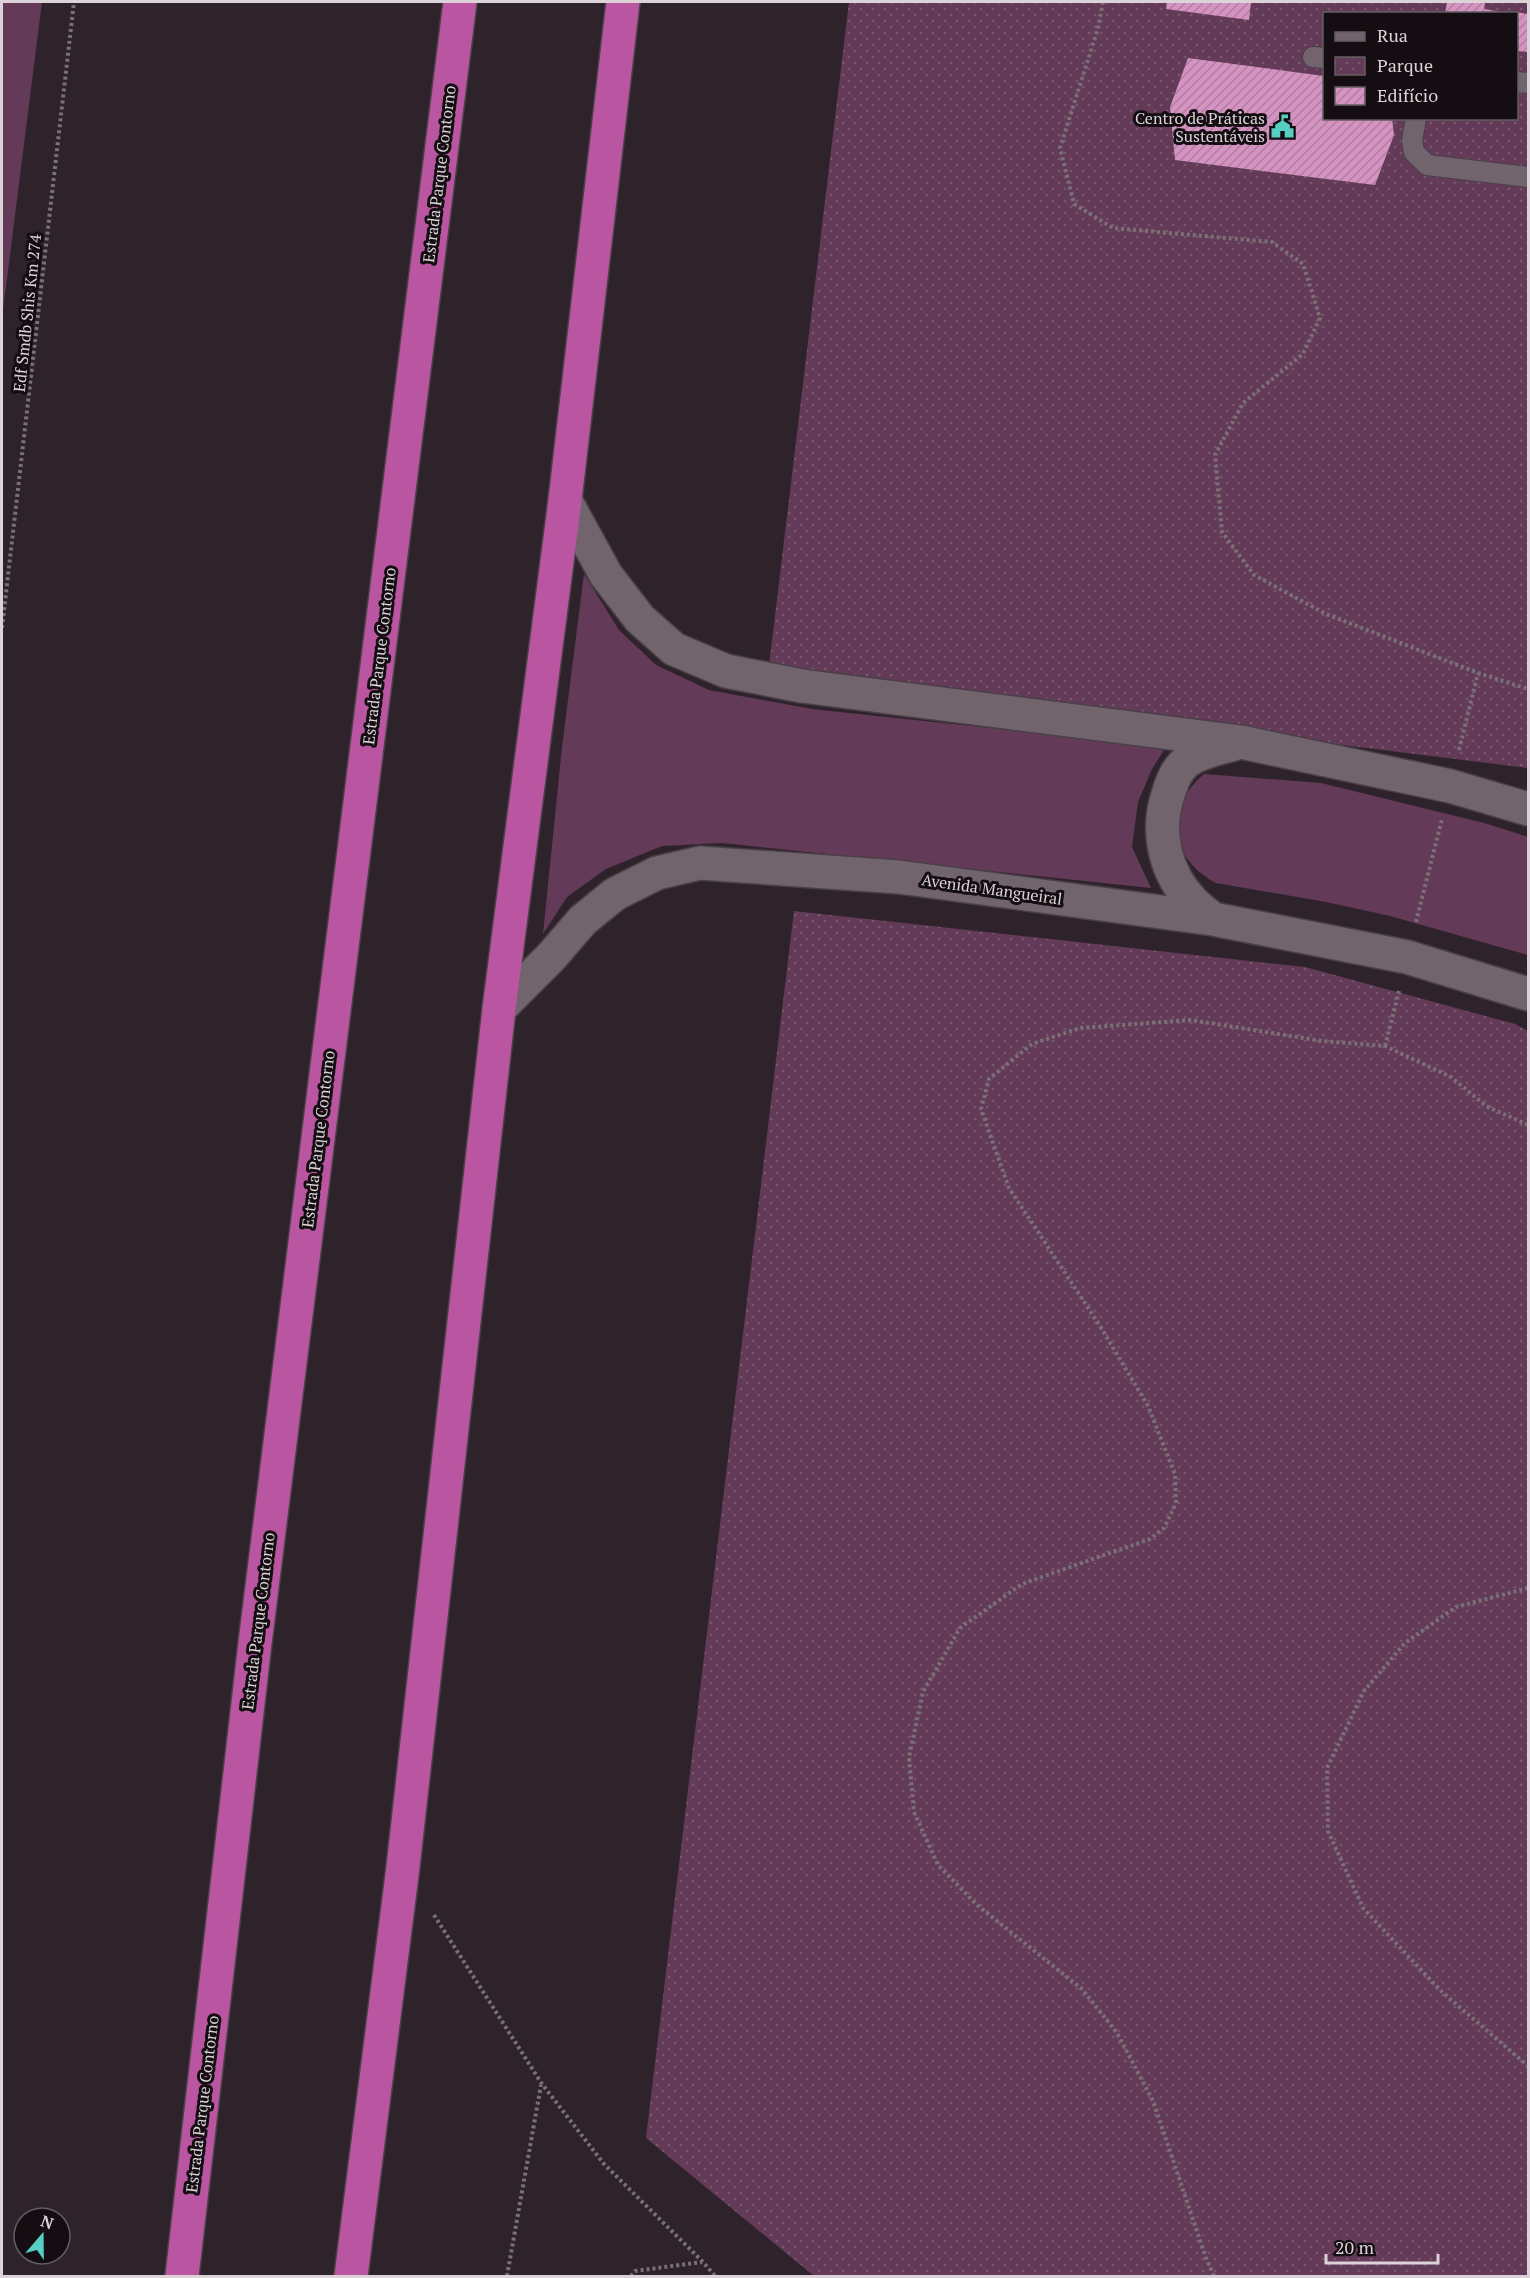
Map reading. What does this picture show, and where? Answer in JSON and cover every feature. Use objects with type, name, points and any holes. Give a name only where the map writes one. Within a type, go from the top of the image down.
[{"type":"highway","name":"Estrada Parque Contorno","points":[[182,2277],[255,1643],[460,2]]},
{"type":"highway","points":[[351,2277],[403,1867],[500,1009],[565,500],[623,2]]},
{"type":"street","points":[[565,500],[606,575],[640,619],[674,650],[726,671],[802,686],[1241,742],[1450,786],[1528,809]]},
{"type":"street","points":[[1213,919],[1191,900],[1165,856],[1162,836],[1163,808],[1176,773],[1187,761],[1241,742]]},
{"type":"street","name":"Avenida Mangueiral","points":[[500,1009],[551,957],[583,920],[615,894],[657,873],[700,863],[899,877],[1213,919],[1407,957],[1528,994]]},
{"type":"lane","points":[[1416,120],[1412,141],[1414,152],[1427,165],[1528,177]]},
{"type":"path","name":"Edf Smdb Shis Km 274","points":[[2,628],[74,2]]},
{"type":"path","points":[[1103,2],[1098,28],[1060,148],[1074,204],[1113,228],[1272,242],[1304,264],[1320,318],[1303,354],[1242,404],[1215,455],[1222,532],[1254,574],[1326,614],[1478,673],[1528,689]]},
{"type":"path","points":[[1385,1046],[1478,673]]},
{"type":"path","points":[[1214,2277],[1153,2101],[1117,2033],[1082,1989],[978,1905],[938,1865],[914,1812],[909,1757],[924,1692],[960,1628],[1022,1584],[1150,1539],[1164,1528],[1176,1503],[1175,1474],[1148,1406],[1100,1326],[1009,1188],[981,1109],[989,1079],[1032,1044],[1080,1028],[1191,1020],[1322,1041],[1385,1046],[1451,1077],[1486,1106],[1528,1125]]},
{"type":"path","points":[[1528,1588],[1456,1608],[1405,1643],[1364,1691],[1327,1768],[1328,1831],[1363,1908],[1441,1991],[1528,2066]]},
{"type":"path","points":[[403,1867],[542,2084],[604,2164],[703,2262],[715,2277]]},
{"type":"path","points":[[507,2277],[542,2084]]},
{"type":"path","points":[[631,2277],[635,2271],[703,2262]]},
{"type":"green space","points":[[2,2],[42,2],[2,318]]},
{"type":"green space","points":[[849,2],[1528,2],[1528,768],[768,674]]},
{"type":"green space","points":[[584,574],[619,630],[656,665],[709,690],[812,709],[1166,747],[1152,769],[1138,802],[1132,847],[1151,888],[722,843],[662,846],[606,869],[567,897],[543,934],[562,747]]},
{"type":"green space","points":[[1204,774],[1321,783],[1484,823],[1528,837],[1528,955],[1390,916],[1326,902],[1216,883],[1200,873],[1189,860],[1181,847],[1177,832],[1177,817],[1182,802]]},
{"type":"green space","points":[[794,911],[1305,967],[1515,1024],[1528,1031],[1528,2276],[814,2276],[646,2138]]},
{"type":"building","points":[[1167,2],[1251,2],[1249,20],[1166,9]]},
{"type":"building","points":[[1447,2],[1485,2],[1484,9],[1501,12],[1445,12]]},
{"type":"building","points":[[1518,12],[1528,14],[1528,52],[1518,51]]},
{"type":"building","name":"Centro de Práticas Sustentáveis","points":[[1188,58],[1323,76],[1323,120],[1392,120],[1394,135],[1375,185],[1175,160],[1170,107]]},
{"type":"place","name":"Centro de Práticas Sustentáveis","points":[[1283,127]]}]
